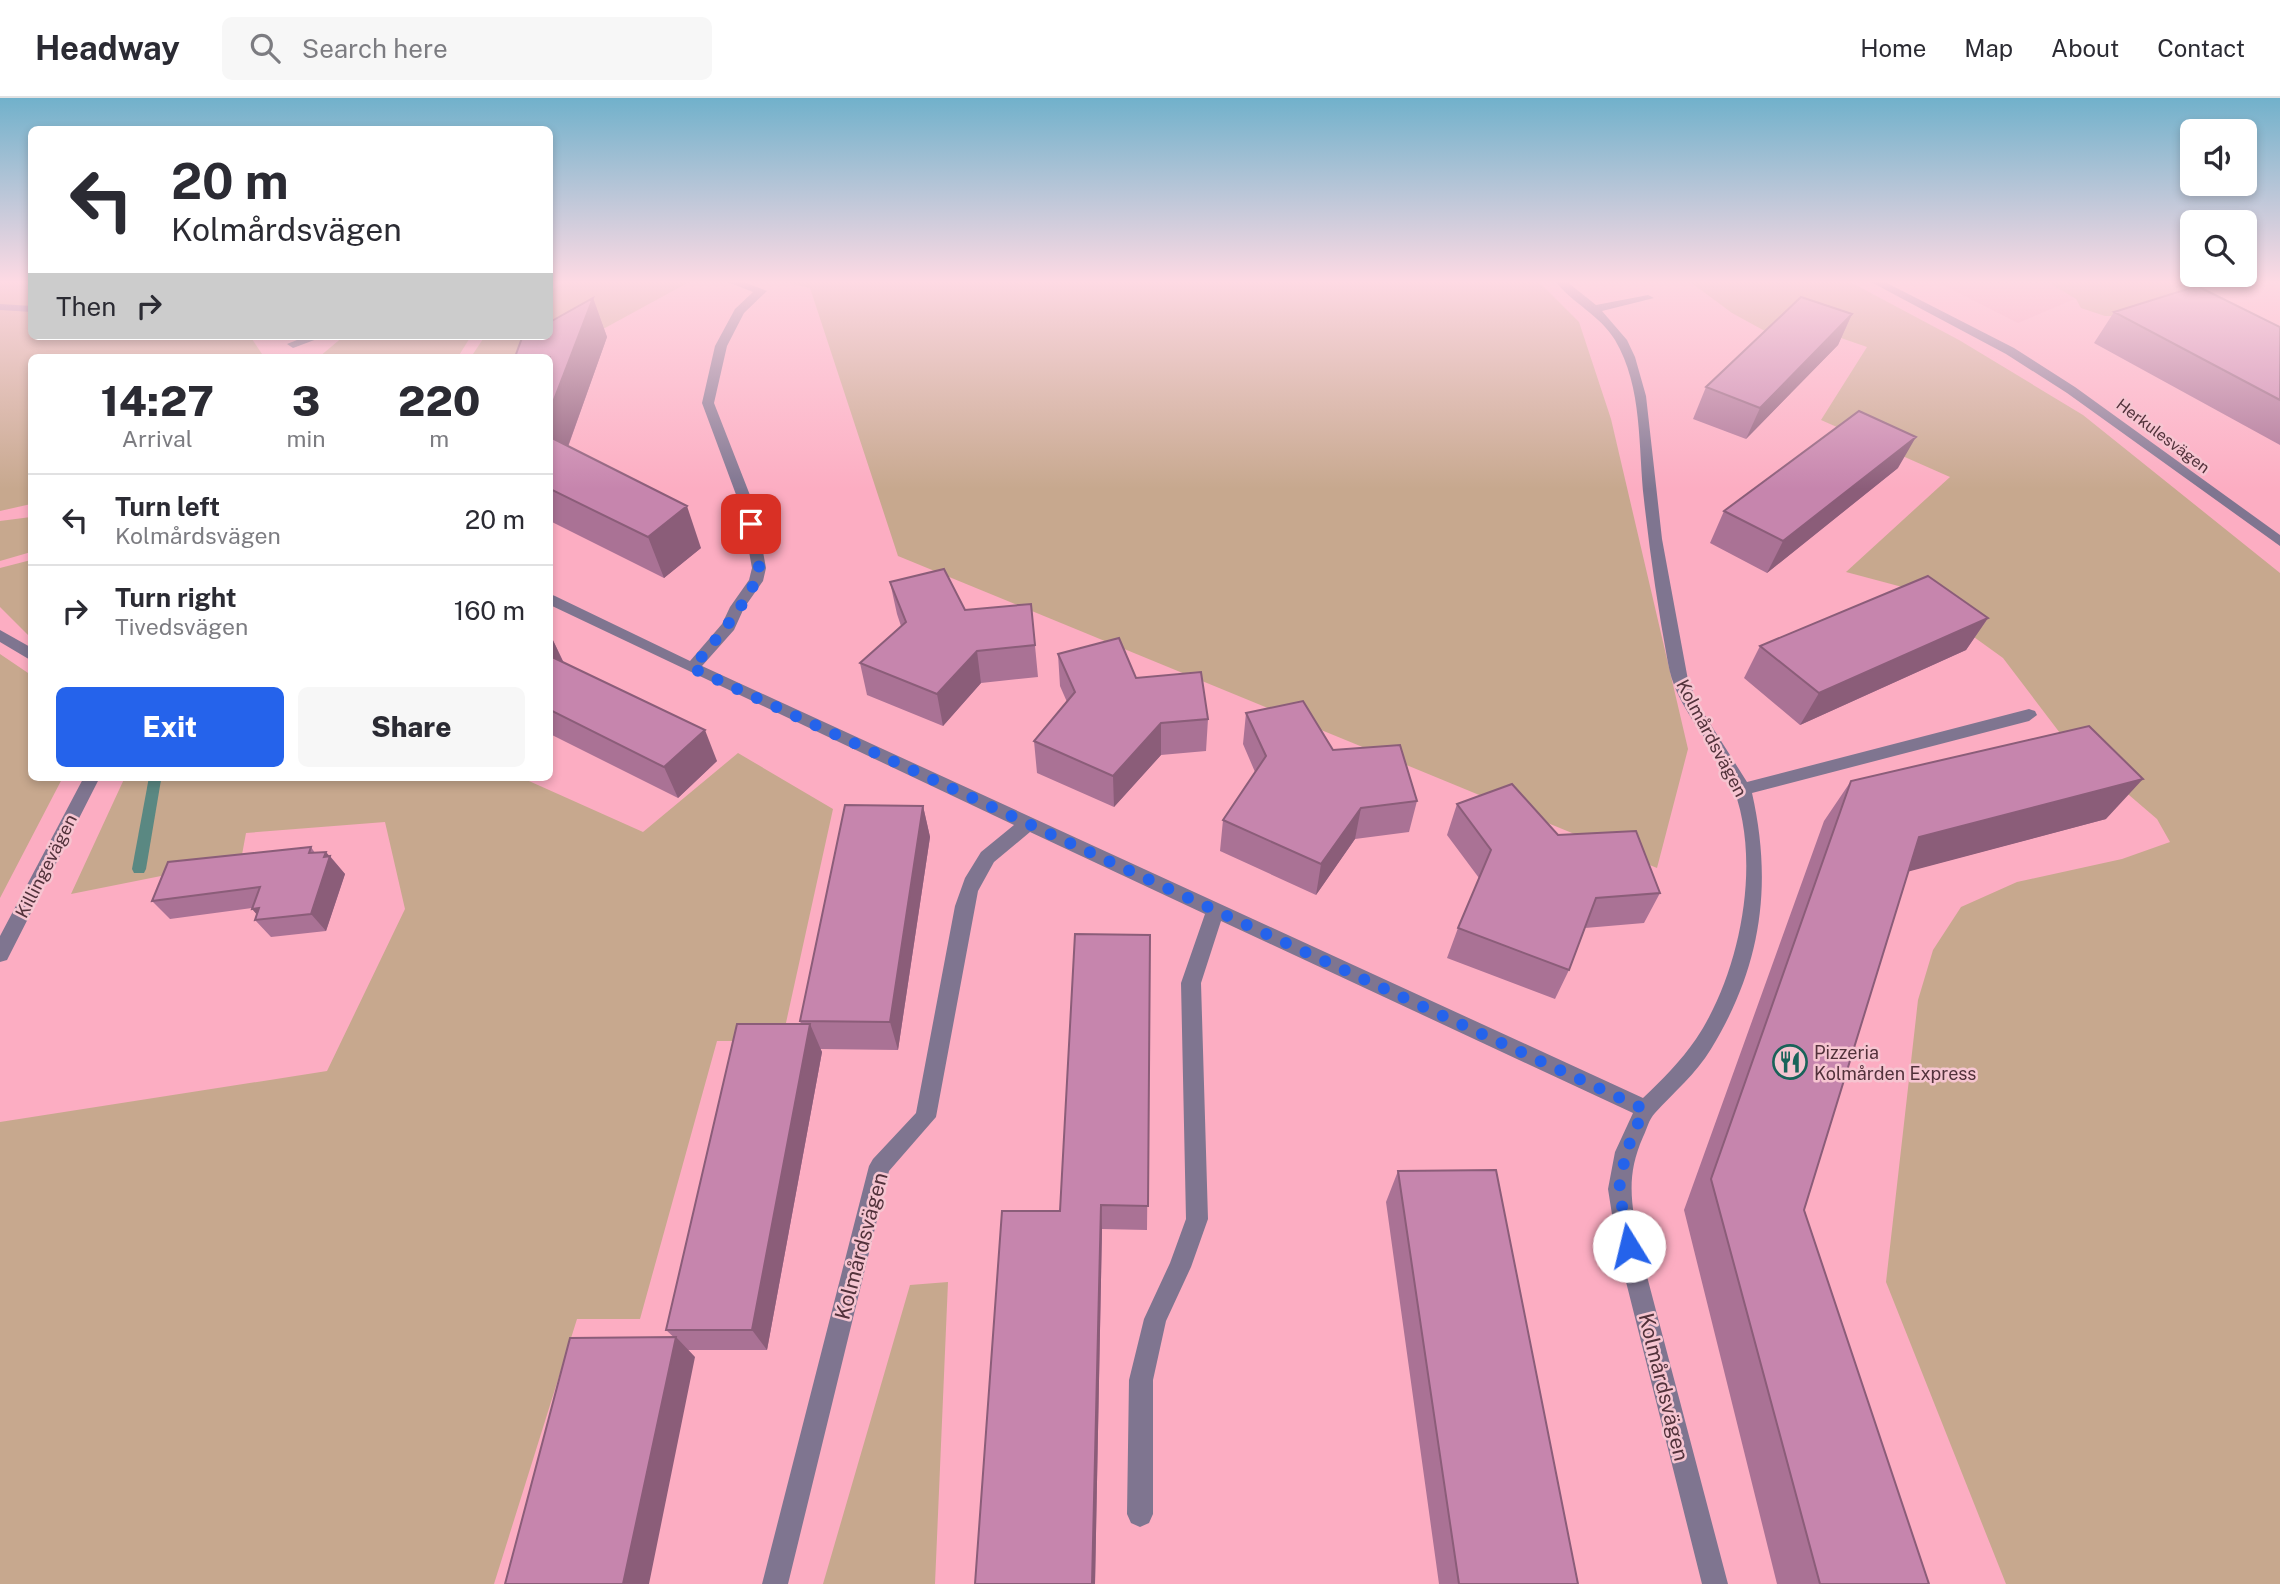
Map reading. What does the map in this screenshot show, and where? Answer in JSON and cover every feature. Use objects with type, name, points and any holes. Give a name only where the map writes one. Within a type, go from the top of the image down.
[{"type":"street","points":[[692,668],[729,626],[737,607],[756,581],[759,568],[748,508],[708,402],[720,350]]},
{"type":"street","name":"Kolmårdsvägen","points":[[1625,350],[1637,377],[1647,441],[1650,496],[1676,666],[1684,691],[1742,789],[1756,849],[1757,886],[1732,987],[1717,1023],[1697,1056],[1665,1092],[1644,1109],[1626,1152],[1619,1189],[1629,1246],[1715,1584]]},
{"type":"street","name":"Herkulesvägen","points":[[2009,350],[2071,390],[2280,542]]},
{"type":"street","points":[[553,600],[692,668],[1644,1109]]},
{"type":"street","points":[[0,635],[28,653]]},
{"type":"street","points":[[1742,789],[2029,715]]},
{"type":"street","name":"Killingevägen","points":[[0,954],[90,781]]},
{"type":"street","name":"Kolmårdsvägen","points":[[775,1584],[880,1166],[926,1117],[964,906],[973,875],[1001,840],[1031,823]]},
{"type":"street","points":[[1140,1514],[1142,1380],[1155,1319],[1180,1266],[1197,1219],[1191,983],[1216,909]]},
{"type":"shaded area","points":[[0,350],[260,350],[262,354],[28,354],[28,505],[0,511]]},
{"type":"shaded area","points":[[327,350],[462,350],[460,354],[323,354]]},
{"type":"shaded area","points":[[475,350],[564,350],[553,356],[553,354],[473,354]]},
{"type":"shaded area","points":[[830,350],[1588,350],[1611,419],[1688,749],[1657,868],[898,556]]},
{"type":"shaded area","points":[[1865,350],[1976,350],[2083,415],[2280,573],[2280,1584],[2006,1584],[1886,1282],[1918,1000],[1933,950],[1961,907],[2017,882],[2122,859],[2170,842],[2157,819],[2066,741],[2003,658],[1906,588],[1846,572],[1950,477],[1821,420]]},
{"type":"shaded area","points":[[28,517],[28,553],[0,561],[0,521]]},
{"type":"shaded area","points":[[28,561],[28,635],[0,607],[0,568]]},
{"type":"shaded area","points":[[0,654],[28,673],[28,781],[61,781],[0,898]]},
{"type":"shaded area","points":[[738,753],[833,809],[782,1041],[717,1041],[640,1319],[577,1319],[494,1584],[0,1584],[0,1122],[327,1071],[405,909],[385,822],[246,833],[241,860],[71,894],[123,781],[529,781],[643,832]]},
{"type":"shaded area","points":[[948,1282],[935,1584],[823,1584],[910,1285]]},
{"type":"building","points":[[517,350],[573,350],[553,402],[553,354],[516,354]]},
{"type":"building","points":[[1745,350],[1816,350],[1760,408],[1706,387]]},
{"type":"building","points":[[2186,350],[2280,350],[2280,400]]},
{"type":"building","points":[[1859,411],[1916,437],[1783,541],[1724,511]]},
{"type":"building","points":[[553,439],[687,506],[648,537],[553,490]]},
{"type":"building","points":[[944,569],[965,610],[1031,604],[1035,645],[977,651],[937,694],[860,663],[906,622],[890,582]]},
{"type":"building","points":[[1928,576],[1988,618],[1819,693],[1760,646]]},
{"type":"building","points":[[1119,638],[1136,678],[1201,672],[1208,719],[1161,723],[1113,776],[1034,741],[1075,692],[1058,654]]},
{"type":"building","points":[[553,657],[705,730],[664,767],[553,712]]},
{"type":"building","points":[[1303,701],[1333,750],[1400,745],[1417,801],[1361,808],[1321,864],[1223,820],[1266,756],[1246,713]]},
{"type":"building","points":[[2089,726],[2143,779],[1919,837],[1804,1210],[1929,1584],[1820,1584],[1711,1179],[1851,781]]},
{"type":"building","points":[[1512,784],[1558,835],[1636,831],[1660,893],[1596,898],[1569,970],[1458,928],[1491,850],[1457,804]]},
{"type":"building","points":[[845,805],[923,806],[890,1022],[800,1021]]},
{"type":"building","points":[[311,847],[309,853],[326,852],[324,857],[330,856],[311,914],[255,920],[259,908],[252,909],[260,887],[152,901],[168,862]]},
{"type":"building","points":[[1075,934],[1150,935],[1148,1206],[1101,1205],[1092,1584],[975,1584],[1002,1211],[1060,1211]]},
{"type":"building","points":[[737,1024],[810,1024],[752,1330],[666,1330]]},
{"type":"building","points":[[1496,1170],[1578,1584],[1459,1584],[1398,1171]]},
{"type":"building","points":[[676,1337],[623,1584],[505,1584],[570,1338]]},
{"type":"waterway","points":[[139,869],[154,781]]},
{"type":"place","name":"Pizzeria Kolmården Express","points":[[1790,1062]]},
{"type":"route","points":[[751,524],[759,568],[756,581],[737,607],[729,626],[692,668],[1644,1109],[1626,1152],[1619,1189],[1629,1246]]}]
